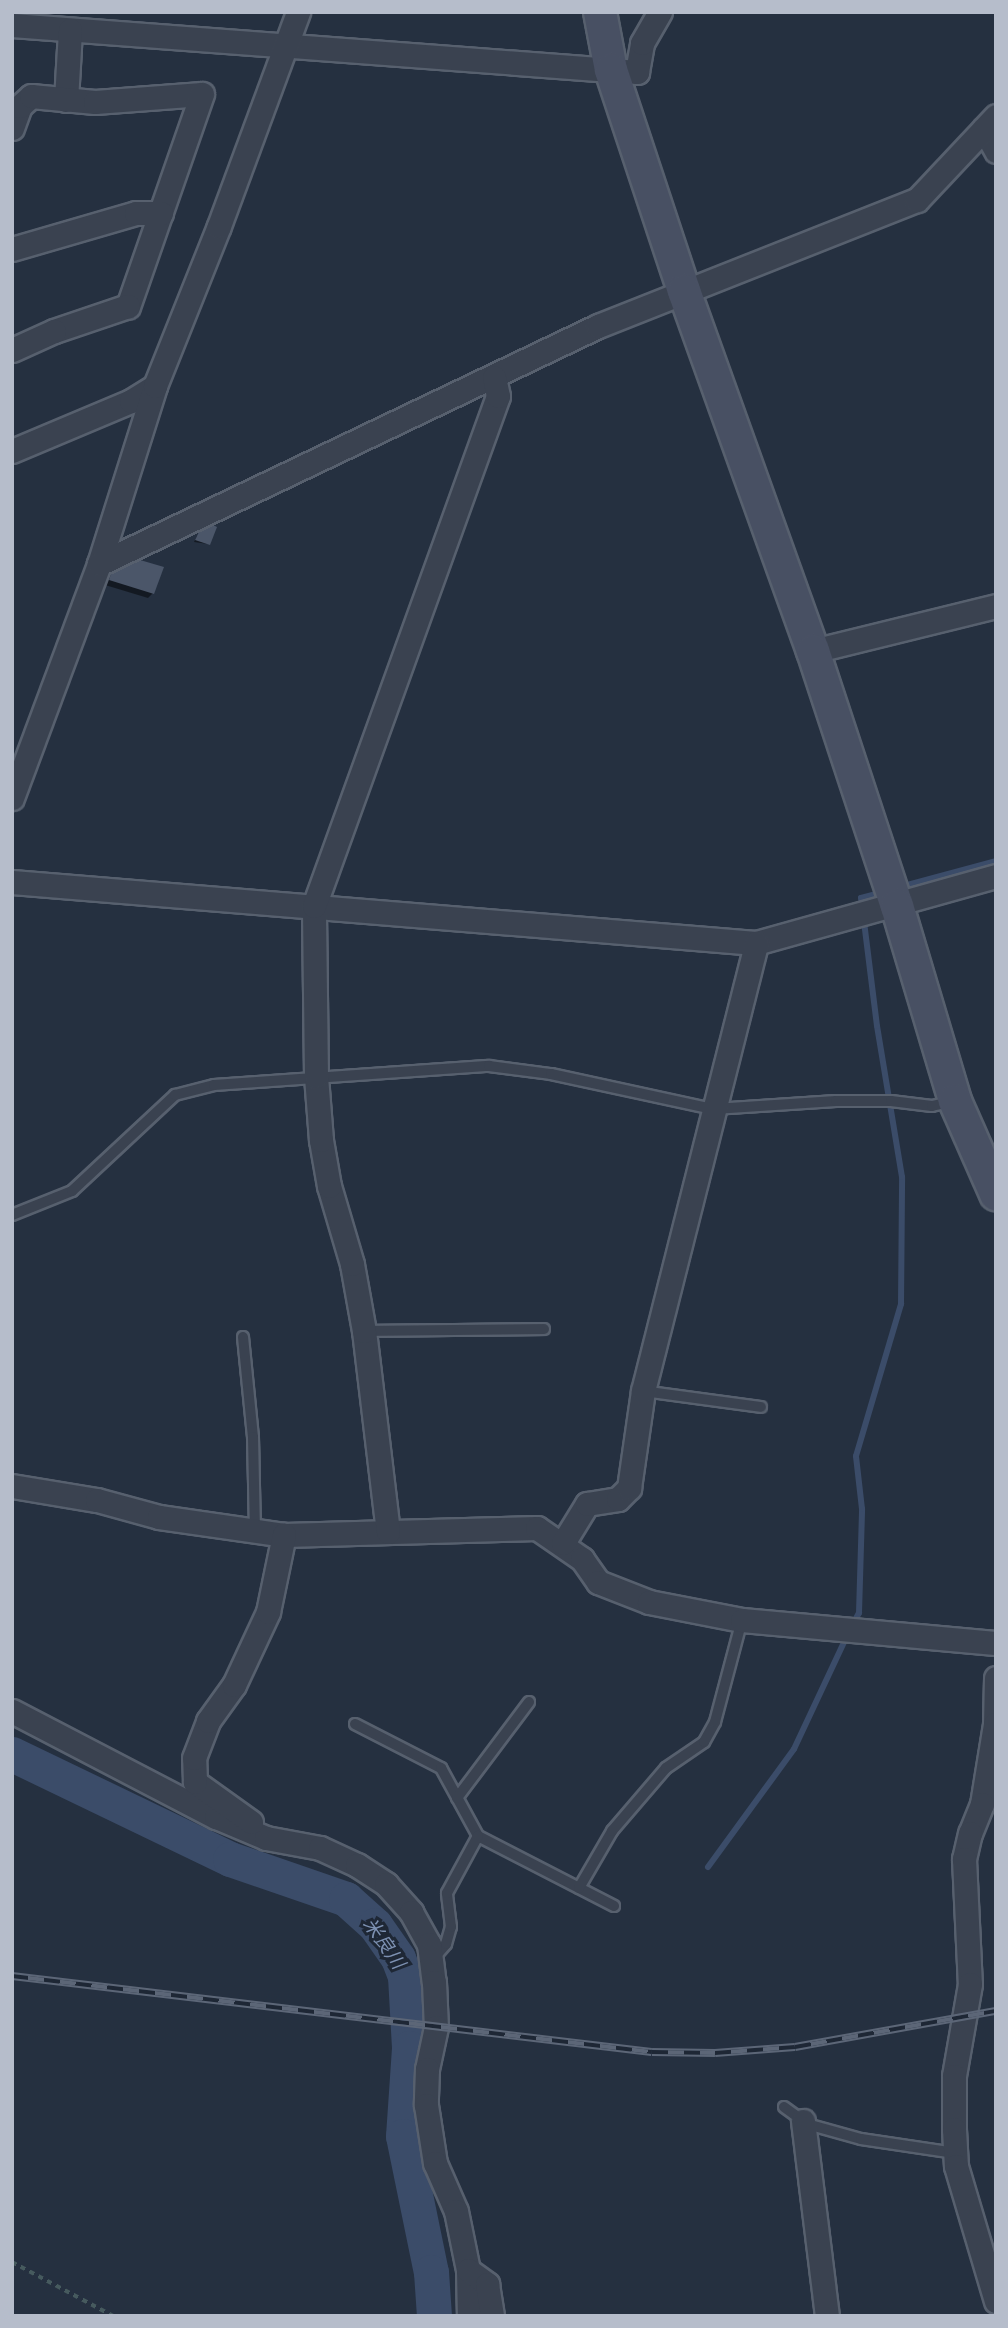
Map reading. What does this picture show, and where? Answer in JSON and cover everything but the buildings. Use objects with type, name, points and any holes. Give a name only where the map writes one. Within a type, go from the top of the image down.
[{"type":"street","points":[[12,798],[99,564],[155,386],[298,12]]},
{"type":"street","points":[[600,12],[611,70],[684,291],[813,651],[897,905],[955,1101],[996,1194]]},
{"type":"street","points":[[12,25],[636,72],[642,43],[660,12]]},
{"type":"street","points":[[66,100],[70,30]]},
{"type":"street","points":[[12,128],[20,106],[31,96],[94,102],[202,94],[128,306],[54,331],[12,350]]},
{"type":"street","points":[[99,564],[598,326],[917,201],[990,122]]},
{"type":"street","points":[[990,122],[996,152]]},
{"type":"street","points":[[12,250],[136,213],[161,213]]},
{"type":"street","points":[[388,1532],[364,1331],[352,1264],[329,1186],[321,1140],[316,1076],[314,906],[498,396],[494,377]]},
{"type":"street","points":[[12,451],[131,401],[155,386]]},
{"type":"street","points":[[813,651],[996,606]]},
{"type":"street","points":[[12,882],[755,943],[996,876]]},
{"type":"street","points":[[563,1543],[586,1504],[618,1499],[629,1488],[643,1391],[755,943]]},
{"type":"street","points":[[12,1486],[97,1500],[159,1517],[285,1535],[537,1528],[563,1543],[582,1559],[598,1581],[649,1602],[742,1620],[995,1647]]},
{"type":"street","points":[[267,1838],[241,1813],[195,1782],[194,1758],[208,1721],[234,1685],[268,1612],[285,1535]]},
{"type":"street","points":[[996,1678],[995,1724],[982,1804],[970,1833],[964,1859],[970,1983],[954,2076],[955,2153],[996,2301]]},
{"type":"street","points":[[12,1711],[166,1793],[267,1838],[320,1848],[386,1884],[411,1912],[429,1944],[436,2027],[427,2069],[426,2105],[435,2163],[456,2211],[468,2270],[469,2316]]},
{"type":"street","points":[[793,2114],[827,2316]]},
{"type":"street","points":[[468,2270],[486,2284],[492,2316]]},
{"type":"lane","points":[[12,1215],[72,1191],[174,1095],[214,1085],[489,1066],[551,1074],[713,1109],[836,1101],[891,1101],[933,1106],[955,1101]]},
{"type":"lane","points":[[364,1331],[544,1329]]},
{"type":"lane","points":[[243,1337],[253,1437],[255,1531]]},
{"type":"lane","points":[[643,1391],[761,1406]]},
{"type":"lane","points":[[579,1888],[612,1830],[666,1768],[704,1742],[715,1722],[742,1620]]},
{"type":"lane","points":[[457,1798],[529,1702]]},
{"type":"lane","points":[[355,1724],[441,1768],[478,1836],[614,1906]]},
{"type":"lane","points":[[431,1961],[446,1944],[451,1927],[447,1893],[478,1836]]},
{"type":"lane","points":[[793,2114],[861,2138],[955,2153]]},
{"type":"path","points":[[12,2262],[113,2316]]},
{"type":"waterway","points":[[900,887],[996,861]]},
{"type":"waterway","points":[[852,1626],[859,1613],[862,1509],[856,1456],[901,1304],[902,1177],[877,1026],[861,898],[883,892]]},
{"type":"waterway","points":[[708,1867],[794,1749],[847,1636]]},
{"type":"waterway","name":"米良川","points":[[12,1754],[230,1859],[346,1899],[375,1925],[398,1958],[405,1976],[409,2048],[403,2136],[431,2272],[434,2316]]},
{"type":"railway","points":[[12,1976],[652,2052],[715,2053],[795,2047],[996,2011]]}]
